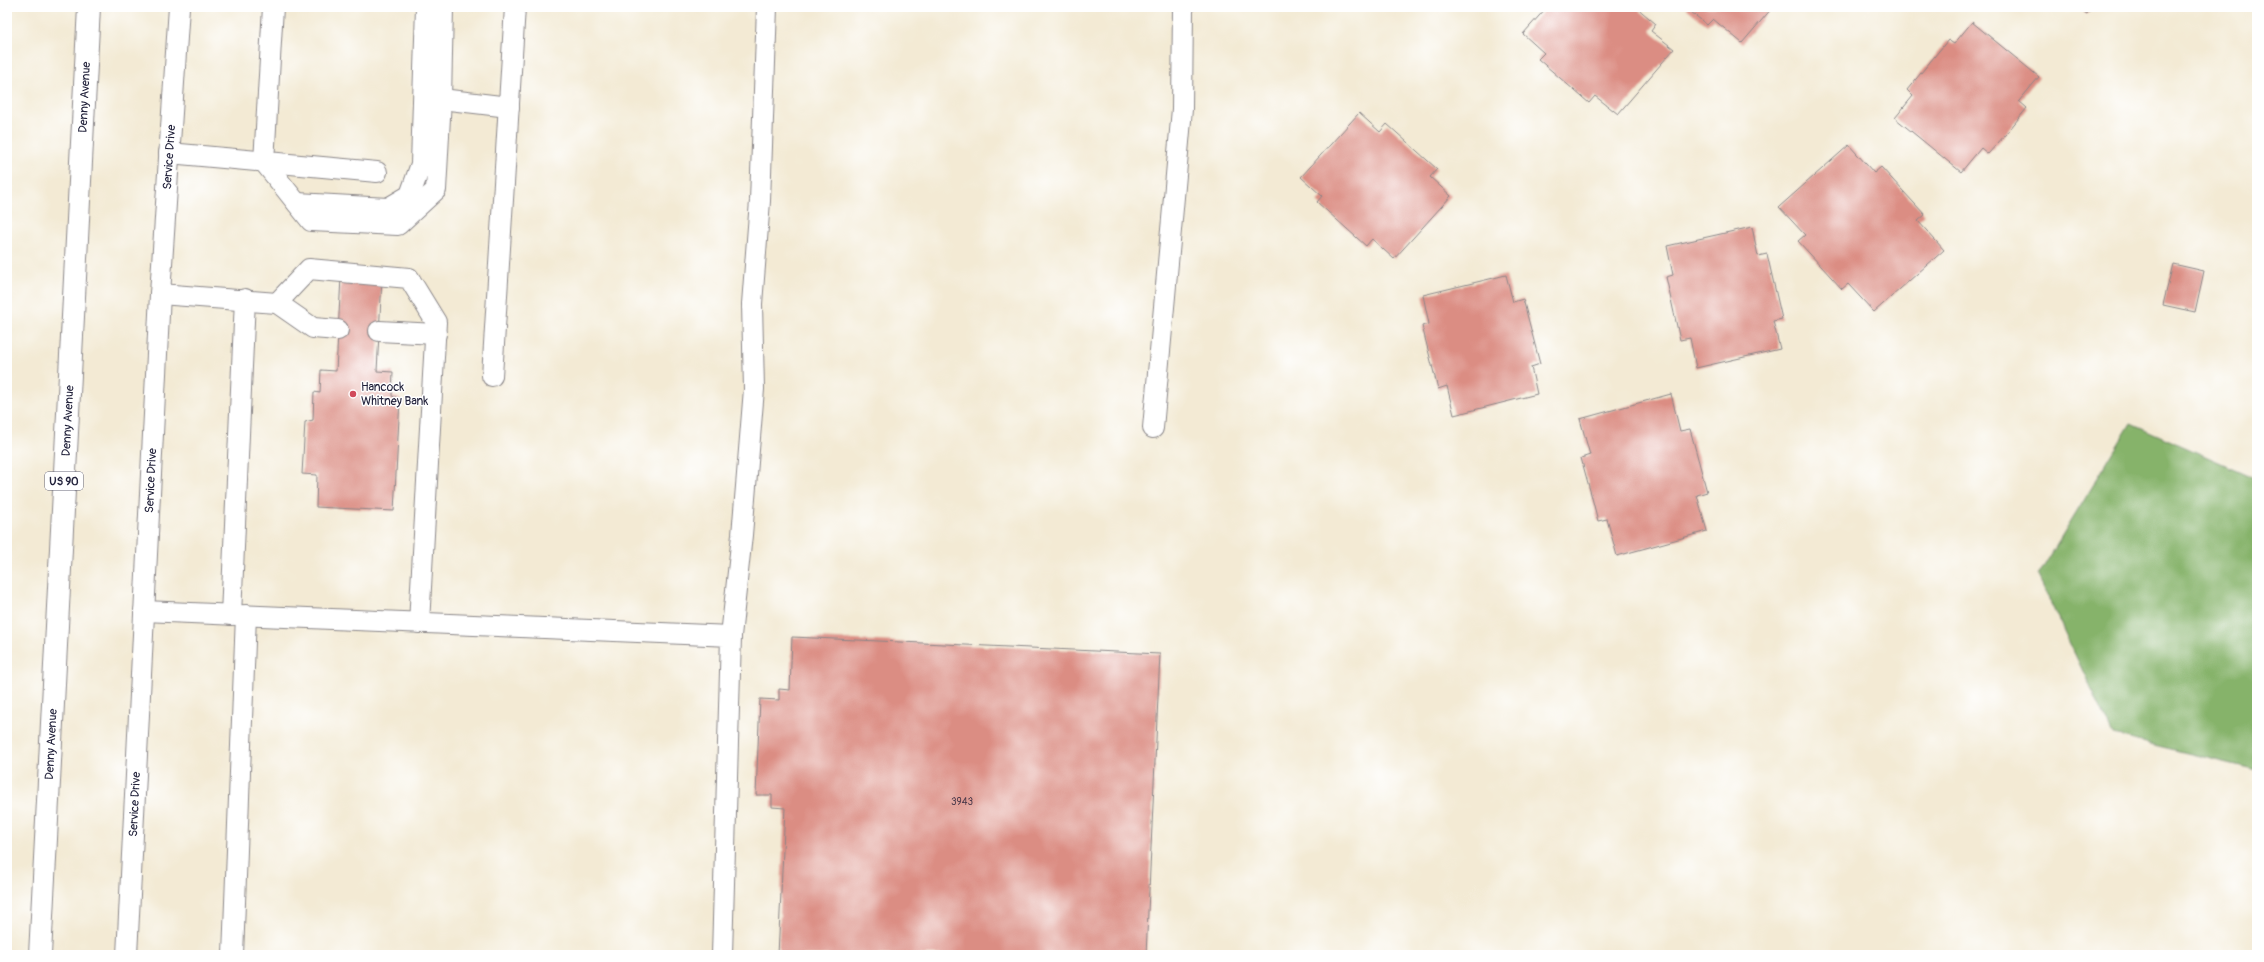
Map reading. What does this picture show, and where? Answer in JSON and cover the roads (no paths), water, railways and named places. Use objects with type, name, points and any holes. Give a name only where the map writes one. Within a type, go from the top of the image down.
[{"type":"main road","name":"Denny Avenue","points":[[40,955],[89,7]]},
{"type":"lane","name":"Service Drive","points":[[127,955],[160,294],[179,7]]},
{"type":"lane","points":[[273,7],[264,162],[311,221],[398,225],[436,190],[441,99],[443,7]]},
{"type":"lane","points":[[297,203],[388,208],[410,195],[421,164],[426,7]]},
{"type":"lane","points":[[492,376],[515,7]]},
{"type":"lane","points":[[722,955],[731,636],[742,535],[754,389],[752,304],[760,201],[768,7]]},
{"type":"lane","points":[[1153,428],[1182,109],[1183,7]]},
{"type":"lane","points":[[441,99],[509,107]]},
{"type":"lane","points":[[169,153],[377,172]]},
{"type":"lane","points":[[277,303],[309,269],[409,278],[436,322],[419,623]]},
{"type":"lane","points":[[160,294],[245,299],[277,303],[313,328],[338,330]]},
{"type":"lane","points":[[233,955],[238,615],[245,299]]},
{"type":"lane","points":[[379,331],[436,334]]},
{"type":"lane","points":[[144,611],[731,636]]},
{"type":"place","name":"Hancock Whitney Bank","points":[[353,394]]}]
